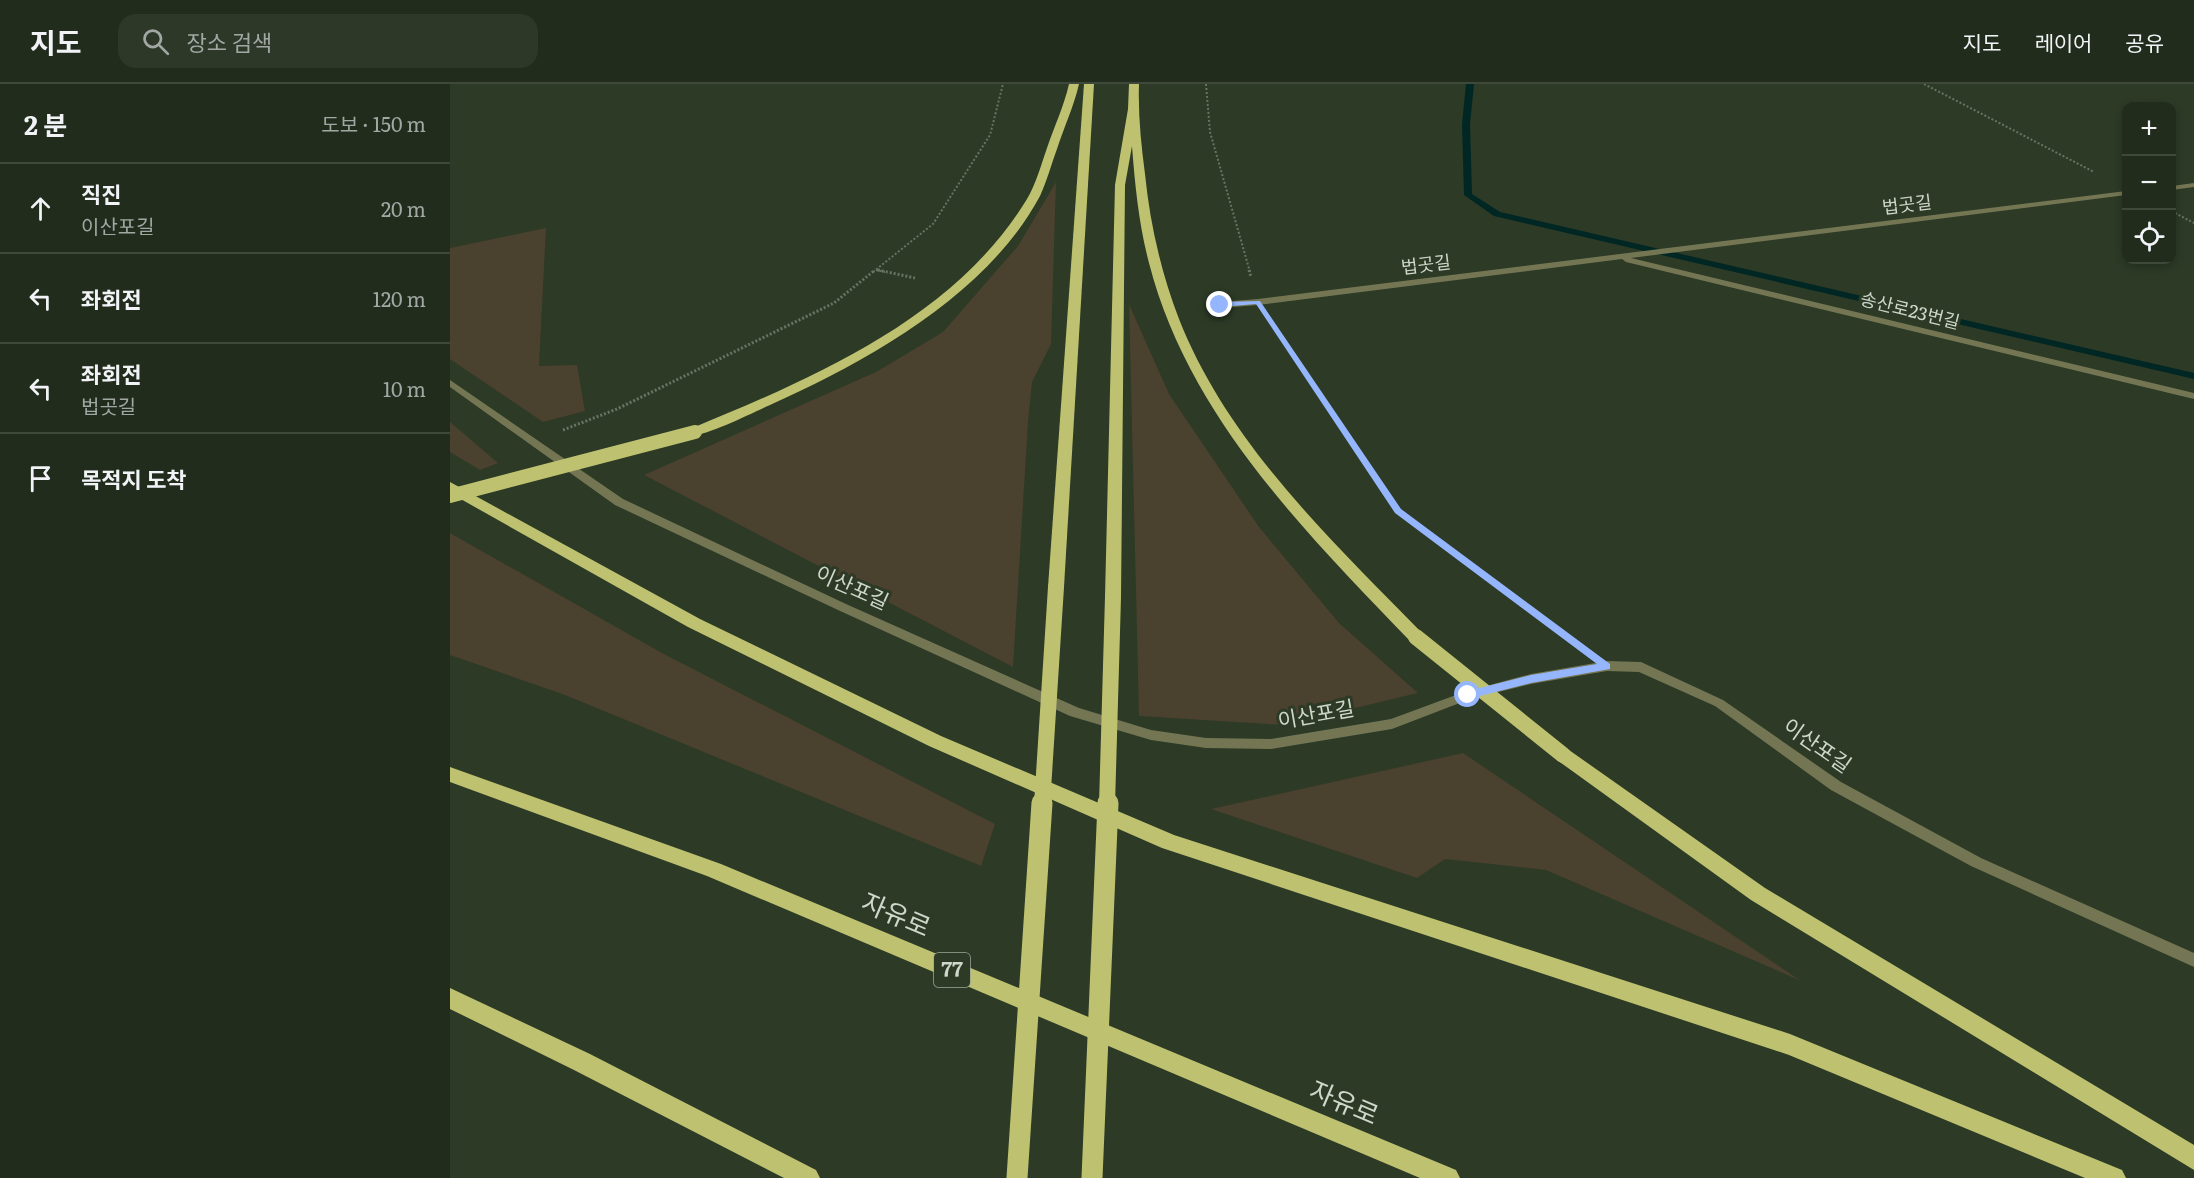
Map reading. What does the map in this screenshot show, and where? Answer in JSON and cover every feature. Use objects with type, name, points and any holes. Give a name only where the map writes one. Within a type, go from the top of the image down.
[{"type":"highway","points":[[450,496],[694,432],[765,403],[841,367],[913,321],[970,276],[995,251],[1031,202],[1074,84]]},
{"type":"highway","points":[[1017,1178],[1089,84]]},
{"type":"highway","points":[[1092,1178],[1106,861],[1120,185],[1133,109],[1134,84]]},
{"type":"highway","points":[[1133,109],[1147,231],[1155,267],[1178,329],[1221,413],[1334,553],[1416,637],[1563,755],[1758,894],[2194,1158]]},
{"type":"highway","points":[[450,487],[705,628],[935,741],[1169,842],[1790,1045],[2114,1178]]},
{"type":"highway","name":"자유로","points":[[450,774],[714,870],[1448,1178]]},
{"type":"highway","points":[[450,998],[582,1062],[808,1178]]},
{"type":"street","points":[[2176,187],[2194,184]]},
{"type":"street","name":"법곳길","points":[[1220,305],[1636,256],[2122,195]]},
{"type":"street","name":"송산로23번길","points":[[1619,258],[2194,396]]},
{"type":"street","name":"이산포길","points":[[450,383],[619,502],[842,607],[1075,712],[1151,735],[1206,743],[1272,744],[1392,724],[1468,695],[1531,679],[1606,666],[1641,667],[1719,703],[1836,786],[1976,862],[2194,960]]},
{"type":"path","points":[[533,441],[617,409],[834,303],[933,224],[990,135],[1003,84]]},
{"type":"path","points":[[1206,84],[1210,132],[1258,302],[1398,511],[1606,666]]},
{"type":"path","points":[[1924,84],[2095,172]]},
{"type":"path","points":[[2176,213],[2194,223]]},
{"type":"path","points":[[876,270],[915,278]]},
{"type":"shaded area","points":[[1056,182],[1051,344],[1032,382],[1013,667],[644,475],[876,372],[943,332],[1018,246]]},
{"type":"shaded area","points":[[546,228],[539,366],[577,365],[585,411],[543,422],[450,359],[450,248]]},
{"type":"shaded area","points":[[1129,304],[1169,394],[1259,527],[1339,623],[1418,693],[1284,725],[1139,716]]},
{"type":"shaded area","points":[[450,422],[498,463],[480,470],[450,452]]},
{"type":"shaded area","points":[[450,533],[662,653],[995,824],[981,866],[565,695],[450,655]]},
{"type":"shaded area","points":[[1463,753],[1801,981],[1546,870],[1445,859],[1417,878],[1211,809]]},
{"type":"waterway","points":[[1470,84],[1466,124],[1468,195],[1497,214],[2194,376]]},
{"type":"route","points":[[1220,305],[1258,302],[1398,511],[1606,666],[1531,679],[1468,695]]}]
